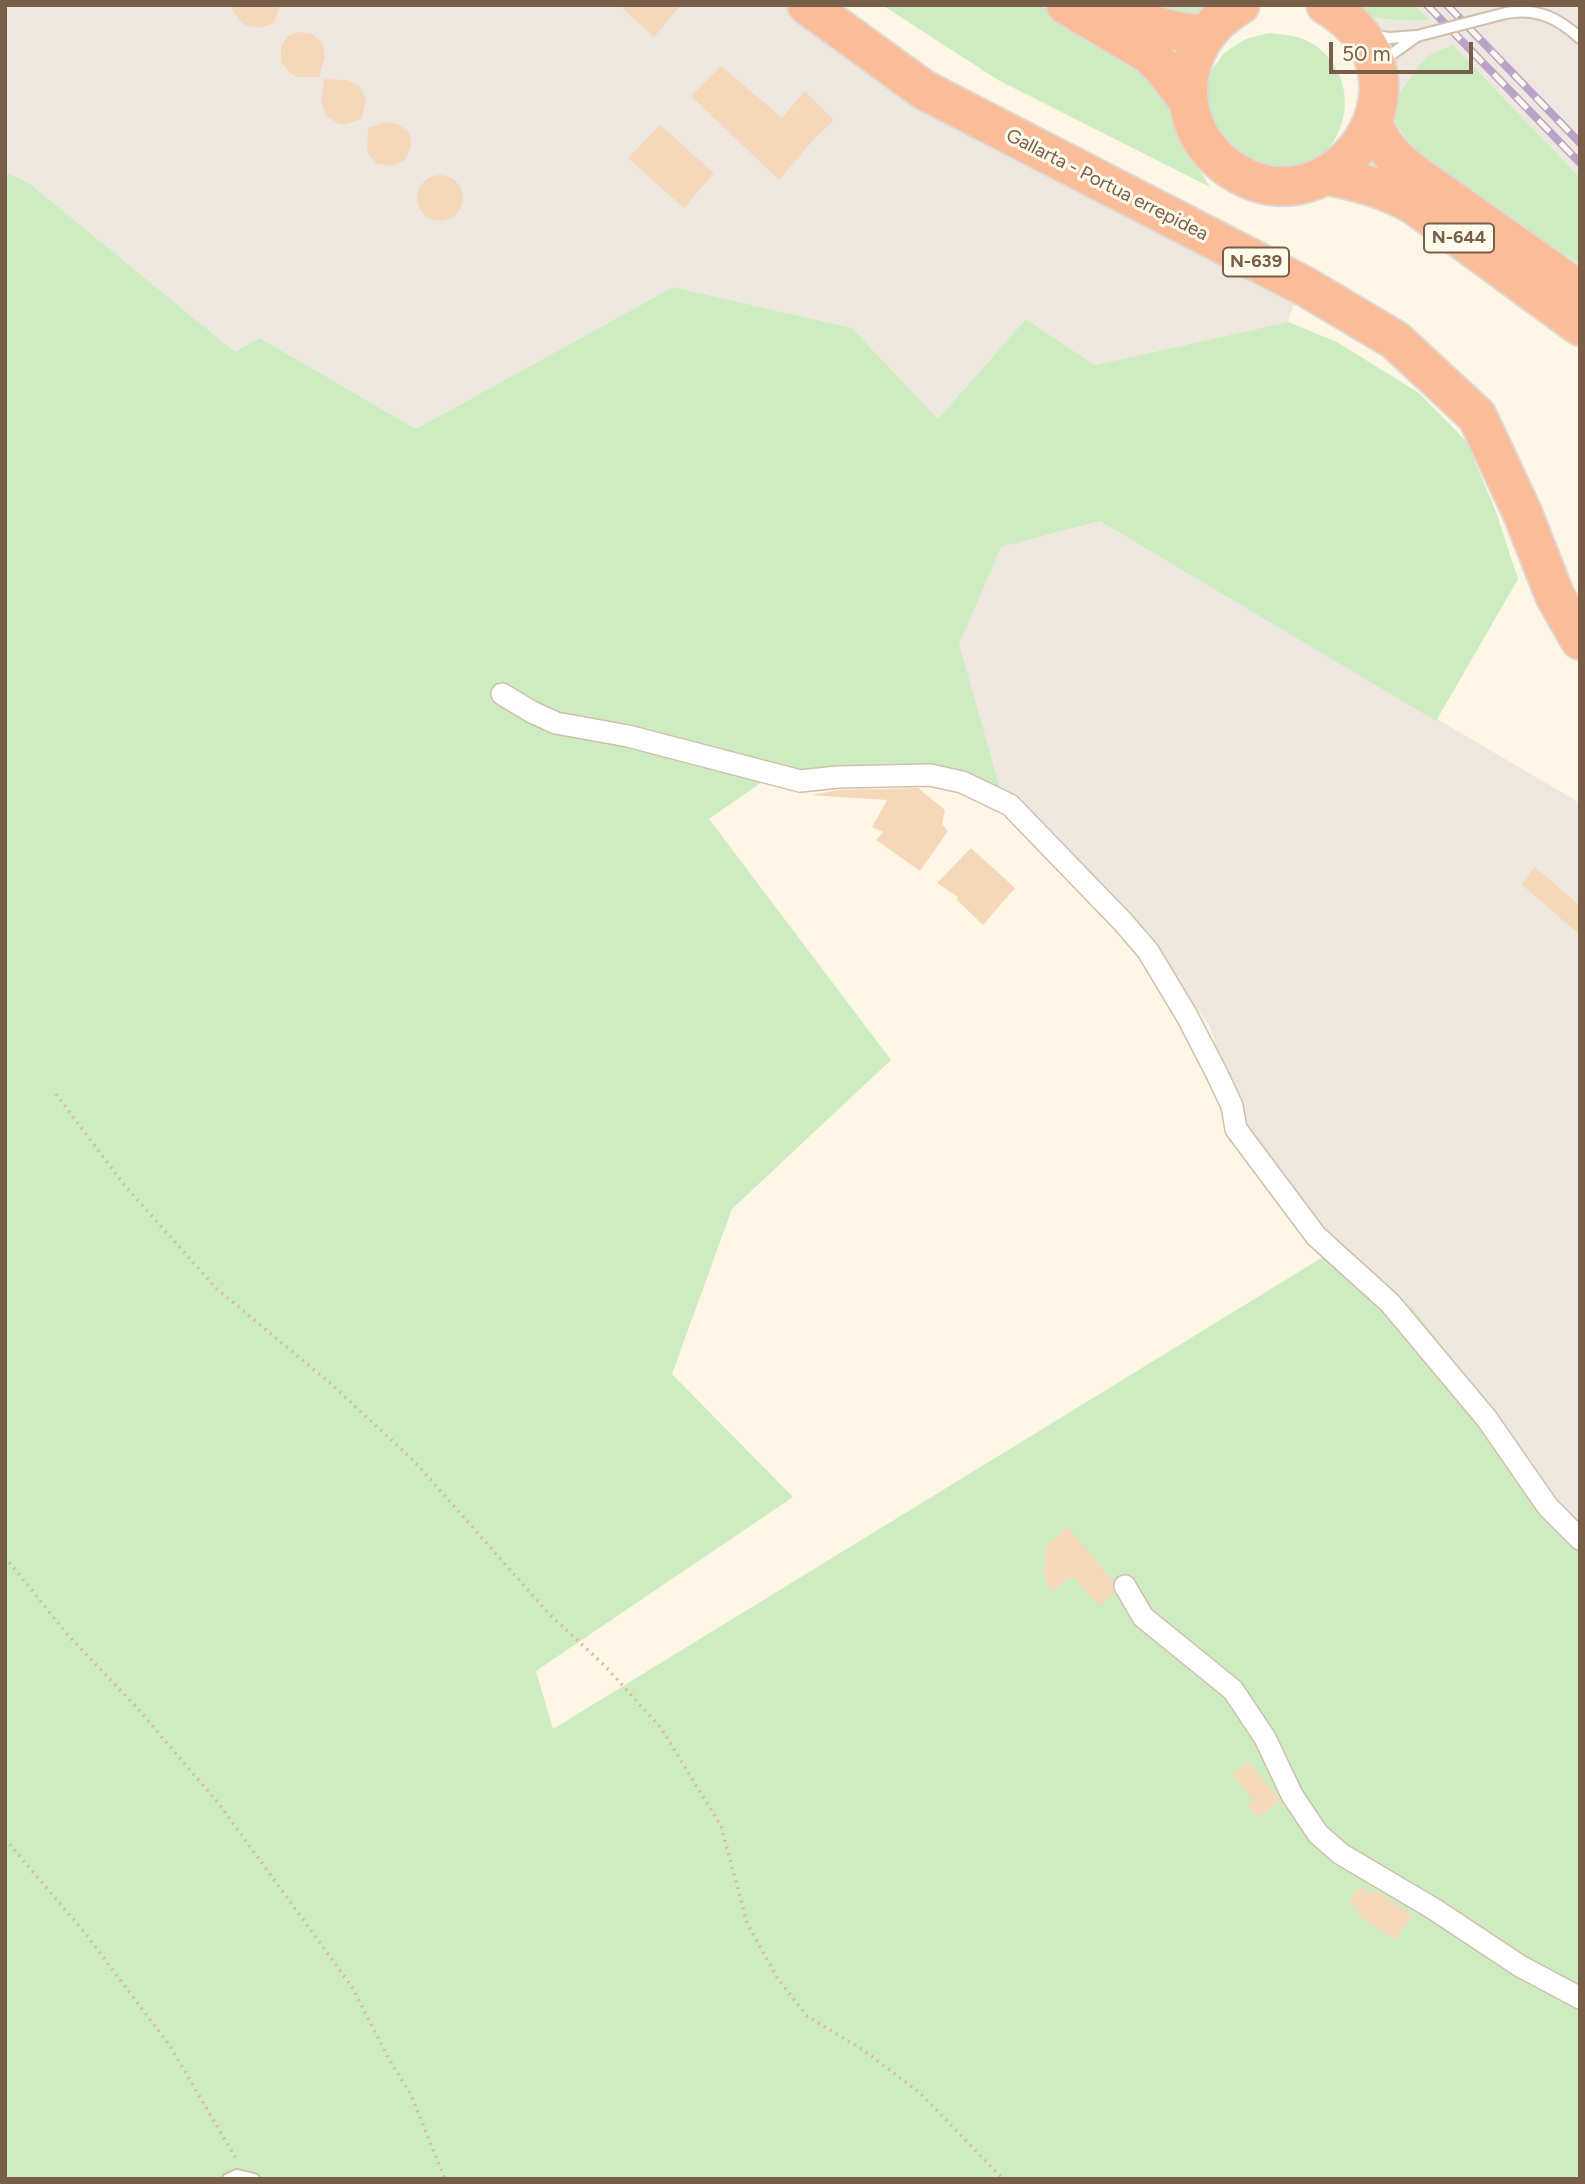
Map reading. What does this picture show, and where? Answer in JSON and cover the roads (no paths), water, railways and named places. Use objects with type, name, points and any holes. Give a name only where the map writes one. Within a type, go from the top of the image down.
[{"type":"highway","name":"Gallarta - Portua errepidea","points":[[807,5],[923,90],[1306,287],[1395,340],[1478,416],[1522,512],[1555,596],[1580,640]]},
{"type":"highway","points":[[1066,5],[1150,55],[1170,75],[1188,100]]},
{"type":"highway","points":[[1114,5],[1143,22],[1176,31],[1206,35]]},
{"type":"highway","points":[[1240,5],[1227,12],[1206,35],[1191,62],[1188,100],[1192,120],[1213,155],[1238,174],[1267,184],[1287,185],[1308,182],[1327,175],[1347,162],[1362,144],[1373,122],[1379,94],[1368,50],[1343,15],[1327,6]]},
{"type":"highway","name":"N-644","points":[[1373,122],[1378,139],[1410,172],[1580,291]]},
{"type":"highway","name":"N-644","points":[[1327,175],[1394,193],[1416,206],[1580,326]]},
{"type":"street","points":[[502,694],[556,723],[628,736],[800,781],[838,777],[930,775],[962,782],[1010,805],[1106,903],[1148,951],[1187,1016],[1232,1105],[1236,1129],[1315,1236],[1390,1303],[1487,1419],[1548,1507],[1580,1539]]},
{"type":"street","points":[[1125,1586],[1143,1617],[1233,1690],[1265,1738],[1292,1795],[1318,1834],[1333,1847],[1520,1966],[1580,1997]]},
{"type":"lane","points":[[1368,50],[1506,13],[1524,11],[1543,14],[1561,22],[1580,38]]},
{"type":"lane","points":[[1368,50],[1389,38],[1417,36]]},
{"type":"lane","points":[[228,2179],[237,2175],[250,2177]]},
{"type":"railway","points":[[1427,5],[1580,163]]},
{"type":"railway","points":[[1447,5],[1580,143]]}]
